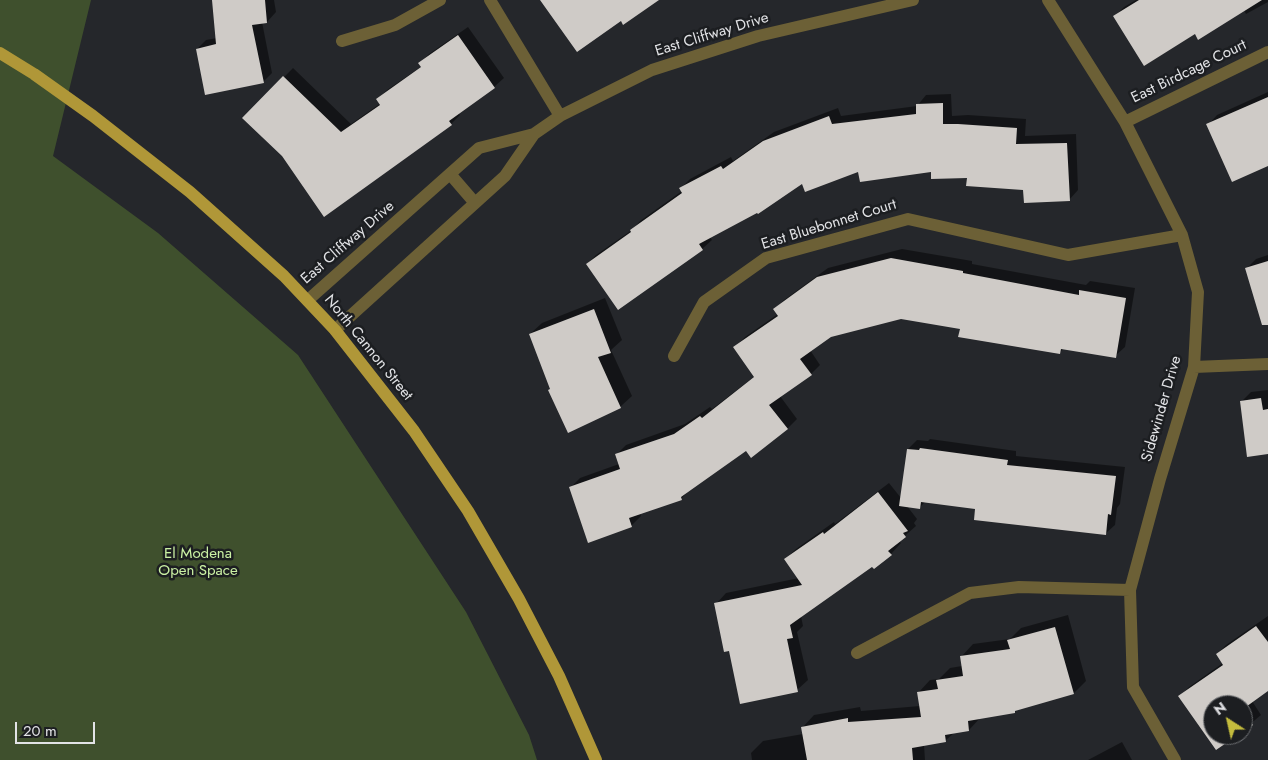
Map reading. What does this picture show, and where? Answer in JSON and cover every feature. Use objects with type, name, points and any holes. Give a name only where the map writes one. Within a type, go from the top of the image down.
[{"type":"main road","name":"North Cannon Street","points":[[0,54],[34,74],[93,116],[190,192],[284,276],[335,330],[414,430],[468,511],[520,598],[560,676],[596,760]]},
{"type":"street","points":[[342,41],[396,25],[440,0]]},
{"type":"street","points":[[490,0],[560,116]]},
{"type":"street","name":"East Cliffway Drive","points":[[335,330],[476,203],[504,176],[534,134],[560,116],[652,70],[758,36],[913,0]]},
{"type":"street","name":"Sidewinder Drive","points":[[1048,0],[1125,122],[1182,235],[1198,292],[1194,367],[1160,479],[1130,590],[1133,687],[1175,760]]},
{"type":"street","name":"East Birdcage Court","points":[[1125,122],[1268,52]]},
{"type":"street","name":"East Cliffway Drive","points":[[308,300],[480,148],[534,134]]},
{"type":"street","points":[[450,174],[476,203]]},
{"type":"street","name":"East Bluebonnet Court","points":[[674,356],[704,302],[766,258],[908,219],[1068,255],[1182,235]]},
{"type":"street","points":[[1194,367],[1268,364]]},
{"type":"street","points":[[857,653],[970,593],[1019,587],[1130,590]]},
{"type":"green space","name":"El Modena Open Space","points":[[0,0],[91,0],[53,156],[158,233],[298,355],[466,612],[529,735],[537,760],[0,760]]},
{"type":"building","points":[[212,0],[265,0],[267,23],[252,25],[264,83],[205,95],[196,49],[216,44]]},
{"type":"building","points":[[540,0],[659,0],[623,25],[621,21],[577,52]]},
{"type":"building","points":[[1139,0],[1262,0],[1198,40],[1195,34],[1144,66],[1113,16]]},
{"type":"building","points":[[458,35],[495,88],[449,121],[452,125],[324,217],[282,156],[242,118],[283,76],[341,132],[380,105],[376,99],[421,67],[418,63]]},
{"type":"building","points":[[1268,97],[1268,166],[1232,182],[1206,124]]},
{"type":"building","points":[[943,103],[943,124],[1017,128],[1016,144],[1067,143],[1070,201],[1024,203],[1023,190],[966,186],[967,178],[931,179],[931,172],[860,182],[858,172],[805,192],[802,184],[758,214],[699,244],[703,250],[618,310],[586,264],[682,193],[679,188],[721,166],[723,169],[763,141],[829,116],[832,124],[916,114],[916,104]]},
{"type":"building","points":[[891,258],[1079,295],[1079,290],[1126,298],[1116,358],[1061,349],[1060,354],[958,337],[960,329],[901,319],[831,337],[800,359],[812,375],[769,405],[788,429],[751,458],[746,451],[681,497],[682,500],[629,518],[632,527],[588,543],[569,487],[620,469],[615,454],[674,434],[700,416],[702,418],[754,377],[733,347],[778,316],[773,309],[817,277]]},
{"type":"building","points":[[1268,261],[1268,325],[1262,325],[1245,268]]},
{"type":"building","points":[[594,309],[611,353],[598,357],[621,408],[568,433],[548,390],[550,389],[529,334]]},
{"type":"building","points":[[1261,398],[1263,410],[1268,409],[1268,454],[1247,457],[1240,401]]},
{"type":"building","points":[[920,448],[1008,460],[1007,465],[1116,476],[1111,515],[1108,514],[1106,535],[974,520],[975,509],[921,502],[920,509],[899,506],[907,449],[919,450]]},
{"type":"building","points":[[878,492],[908,531],[903,533],[906,537],[888,551],[892,555],[874,569],[872,567],[790,625],[793,638],[787,639],[798,692],[740,704],[729,651],[724,652],[714,603],[802,585],[784,559],[823,532],[824,534]]},
{"type":"building","points":[[1256,626],[1268,642],[1268,691],[1253,702],[1253,695],[1203,695],[1203,732],[1178,696],[1223,665],[1216,654]]},
{"type":"building","points":[[1055,627],[1074,694],[1015,711],[1015,713],[968,721],[969,731],[945,735],[946,742],[912,748],[913,760],[807,760],[801,727],[848,718],[848,722],[921,717],[917,692],[938,689],[936,680],[963,676],[960,656],[1010,649],[1007,640]]},
{"type":"building","points":[[1212,745],[1223,745],[1216,750]]}]
